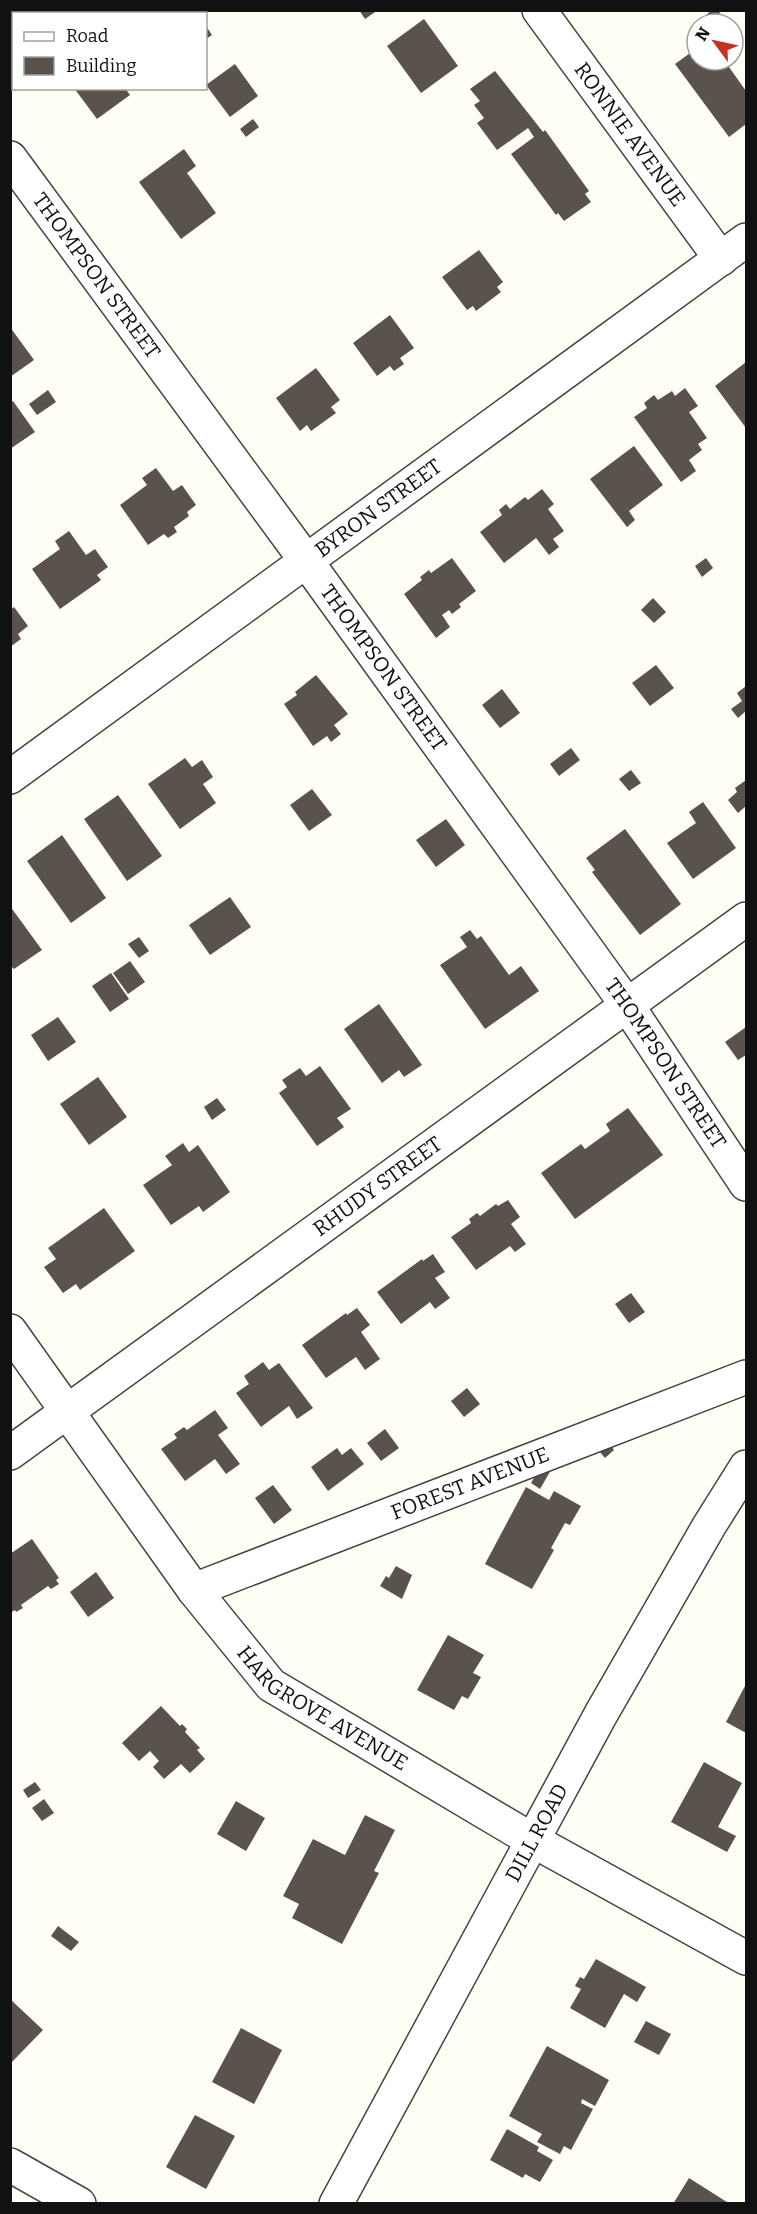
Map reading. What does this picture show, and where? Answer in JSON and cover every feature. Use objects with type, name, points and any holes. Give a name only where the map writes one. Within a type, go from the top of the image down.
[{"type":"street","name":"RONNIE AVENUE","points":[[539,10],[734,249]]},
{"type":"street","name":"THOMPSON STREET","points":[[10,158],[307,562],[627,1005],[747,1184]]},
{"type":"street","name":"BYRON STREET","points":[[10,777],[734,249]]},
{"type":"street","name":"RHUDY STREET","points":[[10,1453],[747,919]]},
{"type":"street","name":"HARGROVE AVENUE","points":[[10,1331],[194,1590],[271,1685],[532,1840],[747,1958]]},
{"type":"street","name":"FOREST AVENUE","points":[[194,1590],[747,1377]]},
{"type":"street","name":"DILL ROAD","points":[[336,2204],[532,1840],[697,1546],[747,1467]]},
{"type":"street","points":[[10,2165],[79,2204]]},
{"type":"building","points":[[159,10],[193,10],[194,12],[157,12]]},
{"type":"building","points":[[359,10],[378,10],[365,19]]},
{"type":"building","points":[[424,19],[458,66],[421,93],[387,46]]},
{"type":"building","points":[[207,28],[212,35],[207,38]]},
{"type":"building","points":[[685,57],[685,72],[733,72],[746,91],[746,124],[729,137],[675,64]]},
{"type":"building","points":[[235,64],[258,96],[230,117],[207,84]]},
{"type":"building","points":[[495,71],[543,132],[545,130],[589,191],[585,194],[591,202],[564,221],[558,213],[556,215],[511,154],[534,137],[528,128],[497,150],[477,123],[484,118],[474,105],[480,101],[470,89]]},
{"type":"building","points":[[75,90],[126,90],[130,95],[97,119]]},
{"type":"building","points":[[253,119],[259,127],[246,137],[240,129]]},
{"type":"building","points":[[184,149],[196,166],[187,173],[216,213],[181,239],[139,182]]},
{"type":"building","points":[[479,250],[503,282],[497,287],[501,292],[476,311],[473,306],[467,310],[442,277]]},
{"type":"building","points":[[390,315],[414,348],[400,358],[404,364],[394,371],[390,366],[377,376],[353,343]]},
{"type":"building","points":[[10,327],[34,360],[10,377]]},
{"type":"building","points":[[746,362],[746,428],[715,386]]},
{"type":"building","points":[[316,368],[340,400],[331,407],[336,413],[311,431],[307,425],[300,431],[276,398]]},
{"type":"building","points":[[685,388],[698,406],[689,412],[707,438],[698,444],[702,450],[689,460],[696,471],[681,482],[634,417],[647,408],[644,403],[654,395],[658,400],[672,391],[675,396]]},
{"type":"building","points":[[48,390],[56,402],[37,415],[29,404]]},
{"type":"building","points":[[13,401],[35,432],[10,449],[10,403]]},
{"type":"building","points":[[634,446],[663,485],[629,511],[635,520],[627,527],[590,479]]},
{"type":"building","points":[[156,468],[173,491],[182,485],[196,505],[187,512],[189,516],[174,527],[177,532],[168,538],[164,534],[148,545],[120,505],[147,485],[142,478]]},
{"type":"building","points":[[542,489],[554,504],[548,509],[564,531],[553,539],[559,547],[549,555],[536,538],[504,563],[480,532],[502,515],[499,510],[506,504],[510,509],[525,497],[528,500]]},
{"type":"building","points":[[69,531],[86,555],[95,549],[108,567],[97,575],[101,580],[60,609],[32,569],[60,549],[55,541]]},
{"type":"building","points":[[452,558],[476,591],[459,604],[461,607],[452,614],[449,610],[442,615],[450,627],[436,638],[404,594],[422,580],[420,577],[429,570],[431,573]]},
{"type":"building","points":[[706,558],[713,568],[702,577],[695,566]]},
{"type":"building","points":[[653,598],[666,612],[654,623],[641,610]]},
{"type":"building","points":[[14,607],[28,626],[18,634],[21,639],[10,647],[10,610]]},
{"type":"building","points":[[656,665],[674,688],[650,706],[632,683]]},
{"type":"building","points":[[316,675],[348,714],[334,725],[341,734],[331,742],[327,736],[313,746],[284,704],[297,695],[295,692]]},
{"type":"building","points":[[746,686],[746,711],[738,718],[731,709],[742,701],[737,693]]},
{"type":"building","points":[[502,689],[520,713],[500,728],[482,705]]},
{"type":"building","points":[[571,748],[580,760],[559,776],[550,764]]},
{"type":"building","points":[[185,758],[192,767],[202,760],[213,777],[203,784],[216,803],[180,829],[148,784]]},
{"type":"building","points":[[631,770],[641,783],[629,791],[619,779]]},
{"type":"building","points":[[746,780],[746,806],[738,813],[728,800],[737,792],[735,788]]},
{"type":"building","points":[[312,789],[332,815],[309,831],[290,805]]},
{"type":"building","points":[[118,795],[162,856],[127,881],[84,819]]},
{"type":"building","points":[[703,802],[736,848],[693,879],[667,843],[696,823],[689,812]]},
{"type":"building","points":[[446,819],[465,845],[436,867],[416,840]]},
{"type":"building","points":[[625,829],[681,904],[640,935],[592,872],[595,870],[586,858]]},
{"type":"building","points":[[62,835],[106,898],[71,923],[27,861]]},
{"type":"building","points":[[230,897],[251,927],[210,955],[189,925]]},
{"type":"building","points":[[10,906],[42,950],[14,969],[10,965]]},
{"type":"building","points":[[470,930],[477,939],[481,936],[509,975],[521,966],[539,991],[485,1029],[440,965],[467,947],[460,937]]},
{"type":"building","points":[[139,937],[149,951],[139,958],[128,944]]},
{"type":"building","points":[[130,961],[145,982],[128,994],[113,973]]},
{"type":"building","points":[[111,973],[129,999],[110,1012],[92,986]]},
{"type":"building","points":[[379,1004],[422,1065],[404,1077],[399,1070],[382,1083],[344,1029]]},
{"type":"building","points":[[58,1017],[76,1042],[48,1061],[31,1035]]},
{"type":"building","points":[[746,1027],[746,1055],[738,1060],[725,1042]]},
{"type":"building","points":[[320,1066],[351,1109],[337,1118],[344,1127],[317,1146],[279,1093],[287,1087],[282,1080],[300,1068],[306,1076]]},
{"type":"building","points":[[98,1077],[127,1117],[89,1145],[60,1104]]},
{"type":"building","points":[[217,1098],[226,1110],[212,1120],[204,1107]]},
{"type":"building","points":[[628,1108],[663,1155],[575,1219],[541,1173],[581,1144],[585,1149],[610,1131],[606,1124]]},
{"type":"building","points":[[183,1143],[189,1152],[198,1145],[230,1192],[203,1212],[199,1206],[171,1225],[143,1185],[172,1165],[165,1156]]},
{"type":"building","points":[[508,1200],[520,1217],[511,1224],[526,1244],[515,1252],[510,1246],[476,1270],[451,1237],[471,1223],[469,1219],[477,1213],[480,1216],[496,1204],[498,1206]]},
{"type":"building","points":[[104,1208],[135,1251],[80,1290],[76,1284],[63,1293],[44,1267],[56,1259],[48,1248]]},
{"type":"building","points":[[433,1254],[445,1272],[435,1278],[450,1298],[435,1309],[430,1302],[401,1324],[377,1292],[422,1259],[423,1261]]},
{"type":"building","points":[[631,1293],[645,1312],[629,1323],[615,1304]]},
{"type":"building","points":[[357,1308],[370,1325],[361,1332],[380,1359],[365,1370],[356,1357],[326,1378],[302,1345],[346,1313],[347,1315]]},
{"type":"building","points":[[263,1362],[269,1370],[279,1363],[313,1408],[297,1419],[289,1406],[261,1427],[236,1393],[249,1384],[244,1376]]},
{"type":"building","points":[[467,1388],[480,1404],[464,1417],[451,1401]]},
{"type":"building","points":[[215,1410],[228,1428],[218,1435],[240,1464],[226,1474],[215,1459],[185,1481],[161,1449],[177,1438],[174,1434],[184,1427],[187,1430]]},
{"type":"building","points":[[385,1429],[399,1448],[381,1461],[367,1443]]},
{"type":"building","points":[[620,1440],[605,1458],[595,1446]]},
{"type":"building","points":[[337,1448],[342,1455],[351,1448],[364,1464],[328,1491],[311,1467]]},
{"type":"building","points":[[542,1464],[551,1470],[540,1489],[531,1483]]},
{"type":"building","points":[[273,1485],[292,1510],[274,1524],[255,1498]]},
{"type":"building","points":[[526,1487],[549,1500],[554,1491],[581,1506],[570,1525],[565,1523],[551,1548],[554,1550],[532,1589],[485,1564]]},
{"type":"building","points":[[32,1539],[59,1578],[56,1580],[59,1584],[51,1589],[48,1586],[21,1605],[23,1608],[10,1613],[10,1554]]},
{"type":"building","points":[[396,1566],[412,1575],[402,1599],[380,1586],[386,1576],[389,1578]]},
{"type":"building","points":[[96,1572],[114,1598],[88,1617],[70,1592]]},
{"type":"building","points":[[448,1635],[484,1655],[473,1673],[481,1677],[468,1699],[462,1696],[454,1710],[417,1690]]},
{"type":"building","points":[[746,1684],[746,1733],[726,1722]]},
{"type":"building","points":[[161,1706],[180,1726],[182,1724],[187,1729],[185,1732],[200,1748],[197,1750],[205,1759],[190,1773],[181,1764],[164,1779],[153,1767],[159,1761],[150,1751],[139,1761],[122,1743]]},
{"type":"building","points":[[704,1762],[742,1783],[718,1827],[736,1836],[727,1852],[671,1822]]},
{"type":"building","points":[[35,1782],[41,1790],[28,1798],[23,1790]]},
{"type":"building","points":[[44,1799],[54,1813],[42,1821],[32,1808]]},
{"type":"building","points":[[236,1801],[265,1818],[246,1851],[217,1834]]},
{"type":"building","points":[[365,1815],[395,1830],[374,1871],[379,1873],[342,1944],[292,1918],[299,1904],[283,1896],[313,1839],[345,1855]]},
{"type":"building","points":[[58,1926],[79,1942],[71,1951],[51,1936]]},
{"type":"building","points":[[596,1959],[646,1987],[637,2002],[624,1994],[605,2028],[570,2008],[581,1989],[575,1986],[580,1977],[584,1979]]},
{"type":"building","points":[[10,1999],[43,2030],[10,2064]]},
{"type":"building","points":[[646,2021],[671,2034],[659,2055],[634,2042]]},
{"type":"building","points":[[241,2028],[282,2050],[254,2104],[212,2082]]},
{"type":"building","points":[[547,2046],[609,2080],[595,2106],[582,2099],[581,2103],[593,2109],[571,2150],[564,2146],[560,2154],[537,2142],[542,2134],[509,2116]]},
{"type":"building","points":[[195,2115],[235,2136],[206,2189],[166,2167]]},
{"type":"building","points":[[507,2129],[539,2147],[537,2151],[553,2160],[540,2182],[525,2174],[523,2178],[490,2160]]},
{"type":"building","points":[[689,2178],[730,2204],[673,2204]]}]
